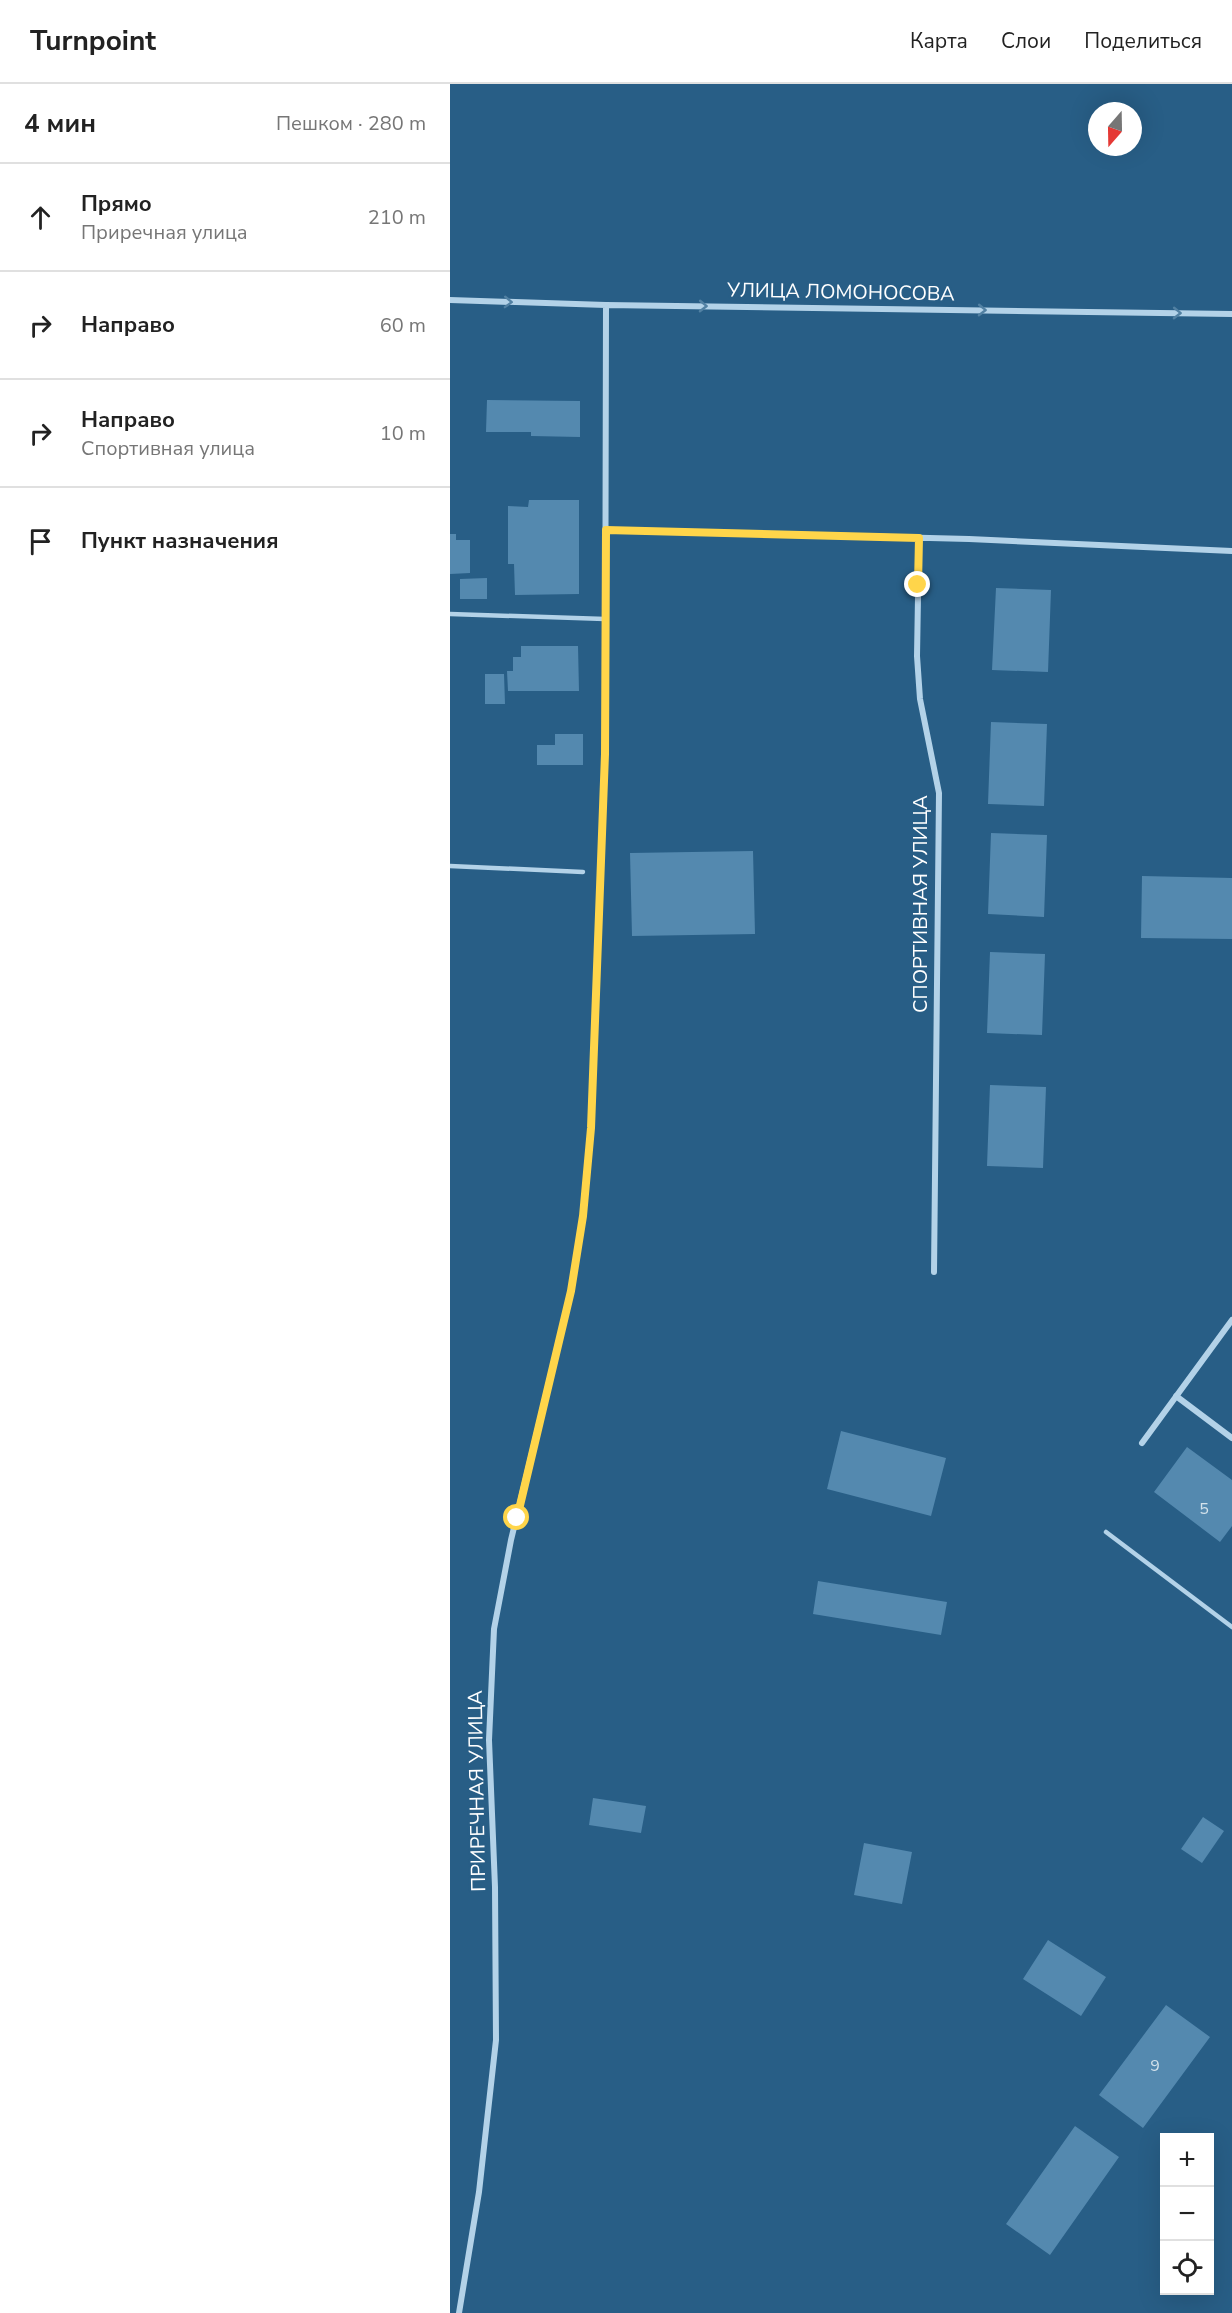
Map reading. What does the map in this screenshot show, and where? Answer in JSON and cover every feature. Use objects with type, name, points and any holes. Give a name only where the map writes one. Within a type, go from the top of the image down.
[{"type":"street","name":"УЛИЦА ЛОМОНОСОВА","points":[[450,300],[606,305],[1232,314]]},
{"type":"street","name":"ПРИРЕЧНАЯ УЛИЦА","points":[[459,2313],[478,2192],[496,2040],[495,1887],[489,1740],[494,1629],[511,1540],[571,1291],[583,1216],[590,1139],[605,754],[606,305]]},
{"type":"street","points":[[606,530],[919,538],[1232,551]]},
{"type":"street","name":"СПОРТИВНАЯ УЛИЦА","points":[[919,538],[917,656],[920,699],[932,749],[939,793],[934,1272]]},
{"type":"street","points":[[1142,1443],[1232,1320]]},
{"type":"street","points":[[1176,1396],[1232,1438]]},
{"type":"lane","points":[[450,614],[605,618]]},
{"type":"lane","points":[[450,866],[582,872]]},
{"type":"lane","points":[[1106,1532],[1232,1628]]},
{"type":"building","points":[[487,400],[580,401],[580,437],[531,436],[531,432],[486,432]]},
{"type":"building","points":[[529,500],[579,500],[579,594],[515,595],[514,564],[508,564],[508,506],[528,507]]},
{"type":"building","points":[[450,534],[456,534],[456,540],[470,540],[470,573],[450,574]]},
{"type":"building","points":[[487,578],[487,599],[460,599],[460,579]]},
{"type":"building","points":[[996,588],[1051,590],[1048,672],[992,670]]},
{"type":"building","points":[[521,646],[578,646],[579,691],[508,691],[507,671],[513,671],[513,657],[521,657]]},
{"type":"building","points":[[485,674],[504,674],[505,704],[485,704]]},
{"type":"building","points":[[991,722],[1047,724],[1044,806],[988,804]]},
{"type":"building","points":[[555,734],[583,734],[583,765],[537,765],[537,745],[555,745]]},
{"type":"building","points":[[991,833],[1047,835],[1044,917],[988,914]]},
{"type":"building","points":[[753,851],[755,934],[632,936],[630,853]]},
{"type":"building","points":[[1142,876],[1232,878],[1232,939],[1141,938]]},
{"type":"building","points":[[990,952],[1045,954],[1042,1035],[987,1033]]},
{"type":"building","points":[[990,1085],[1046,1087],[1043,1168],[987,1166]]},
{"type":"building","points":[[841,1431],[946,1458],[931,1516],[827,1489]]},
{"type":"building","points":[[1187,1447],[1232,1480],[1232,1526],[1220,1542],[1154,1492]]},
{"type":"building","points":[[818,1581],[947,1602],[941,1635],[813,1614]]},
{"type":"building","points":[[593,1798],[646,1806],[641,1833],[589,1825]]},
{"type":"building","points":[[1203,1817],[1224,1831],[1202,1863],[1181,1849]]},
{"type":"building","points":[[864,1843],[912,1852],[902,1904],[854,1895]]},
{"type":"building","points":[[1048,1940],[1106,1977],[1081,2016],[1023,1979]]},
{"type":"building","points":[[1166,2005],[1210,2037],[1143,2128],[1099,2095]]},
{"type":"building","points":[[1075,2126],[1119,2157],[1050,2255],[1006,2224]]},
{"type":"route","points":[[517,1518],[571,1291],[583,1216],[591,1128],[605,754],[606,530],[919,538],[918,585]]}]
